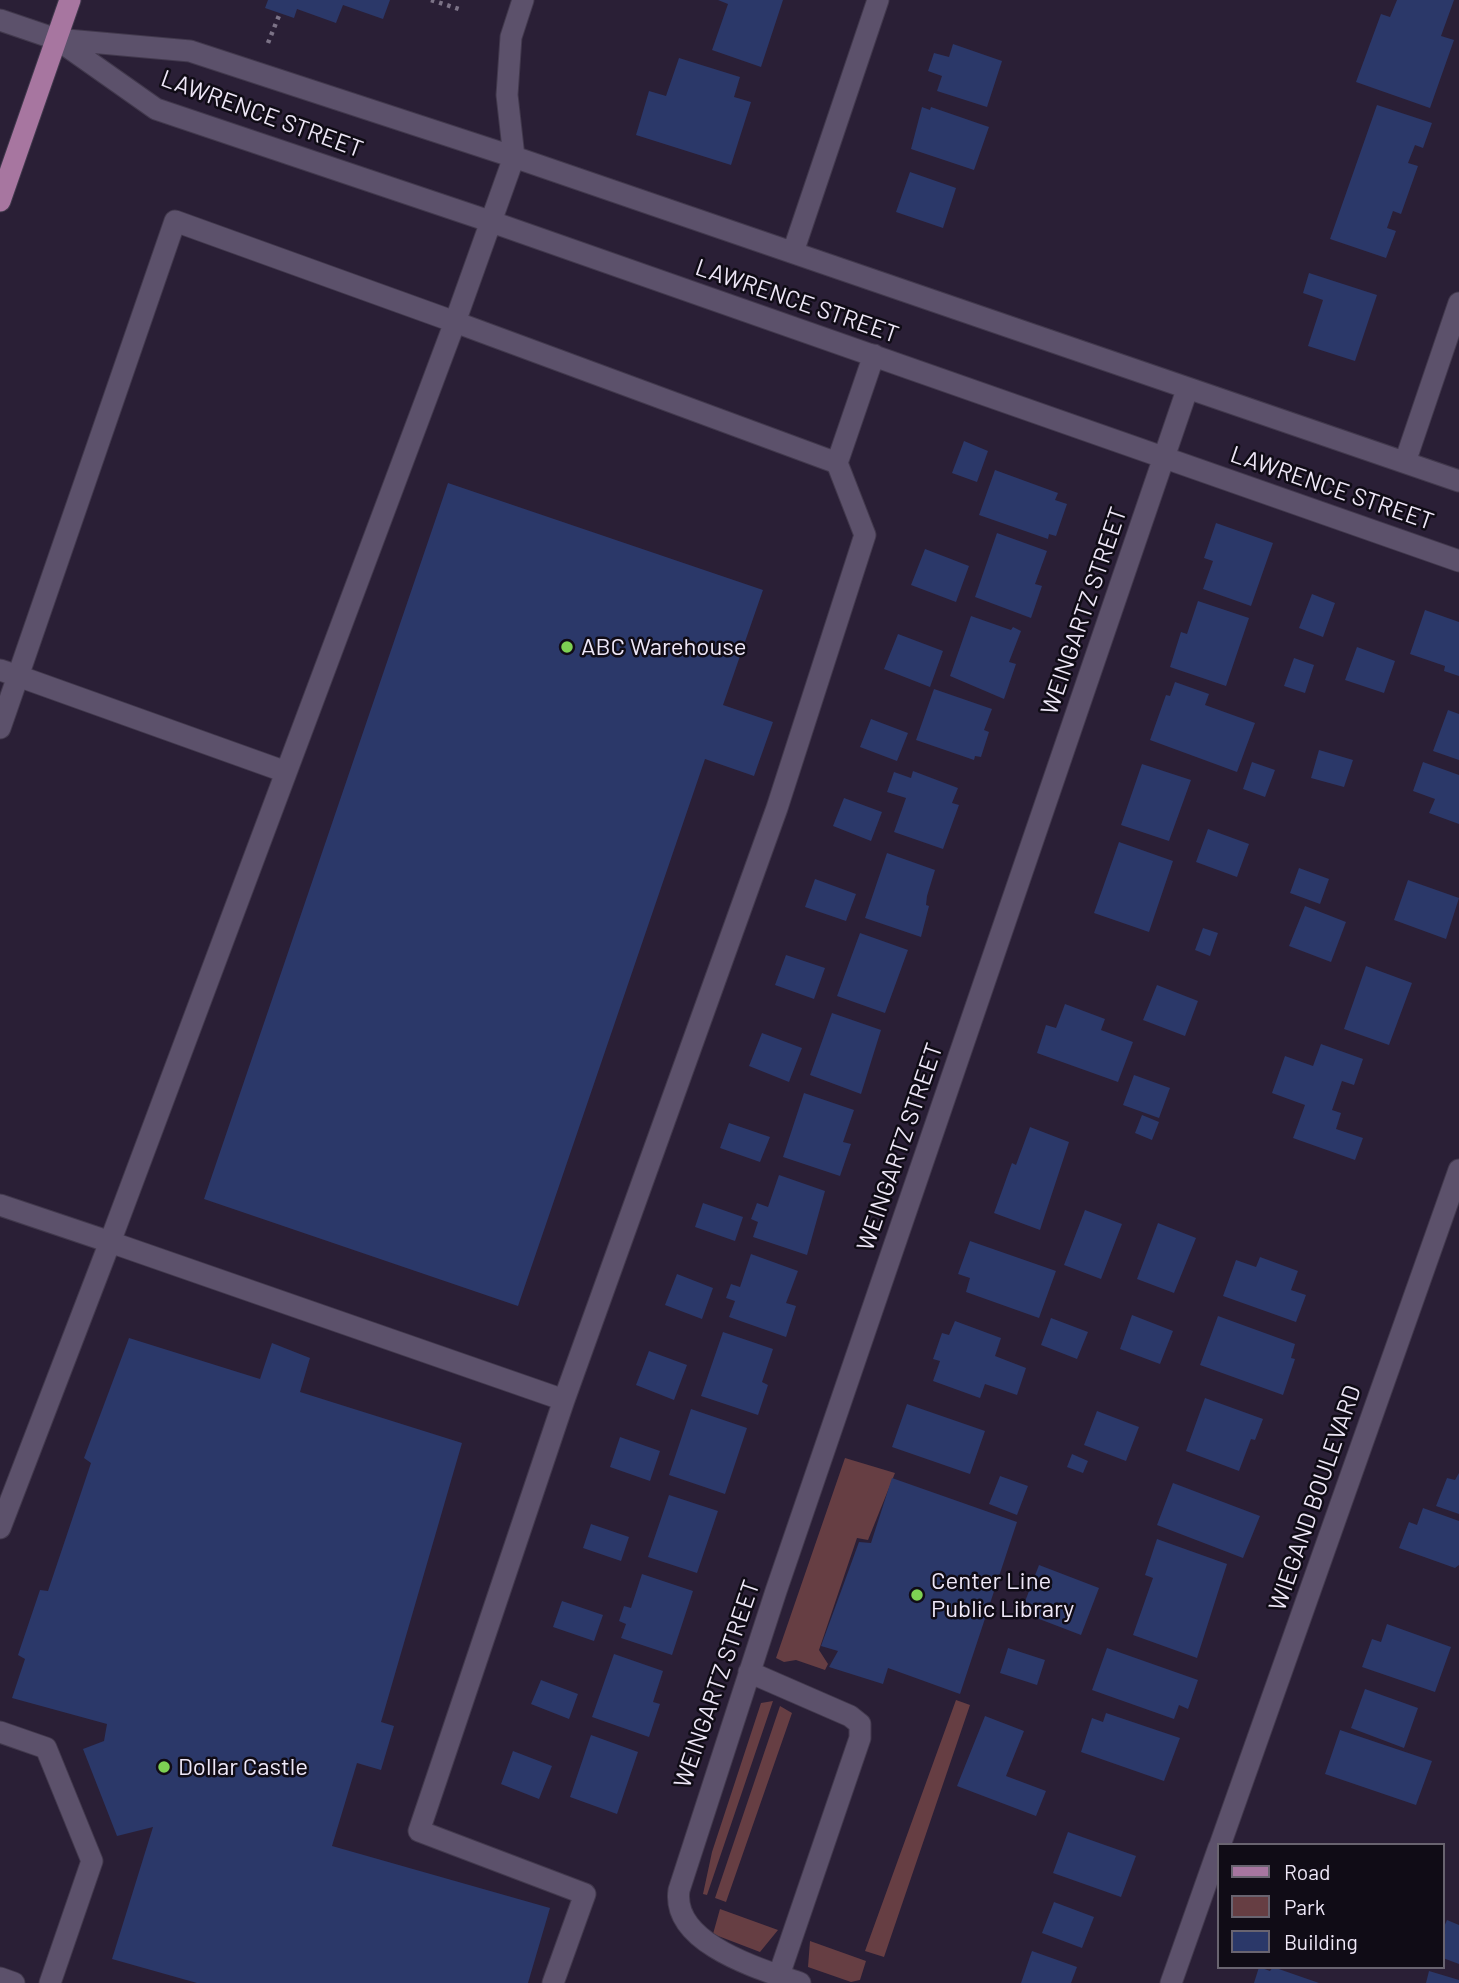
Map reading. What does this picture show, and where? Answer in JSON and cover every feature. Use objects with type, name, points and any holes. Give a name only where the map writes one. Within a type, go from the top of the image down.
[{"type":"main road","points":[[0,201],[70,0]]},
{"type":"street","points":[[0,1528],[110,1242],[492,222],[514,157],[507,95],[511,37],[523,0]]},
{"type":"street","points":[[793,252],[878,0]]},
{"type":"street","points":[[0,20],[56,39]]},
{"type":"street","name":"LAWRENCE STREET","points":[[56,39],[190,51],[514,157],[1187,390],[1459,481]]},
{"type":"street","name":"LAWRENCE STREET","points":[[56,39],[156,109],[492,222],[1459,561]]},
{"type":"street","points":[[0,728],[9,673],[175,221],[837,463]]},
{"type":"street","points":[[1405,462],[1459,303]]},
{"type":"street","points":[[553,1983],[584,1894],[419,1831],[564,1400],[777,808],[865,535],[837,463],[874,355]]},
{"type":"street","name":"WEINGARTZ STREET","points":[[779,1975],[744,1963],[710,1945],[687,1923],[679,1890],[749,1672],[1187,390]]},
{"type":"street","points":[[9,673],[286,772]]},
{"type":"street","name":"WIEGAND BOULEVARD","points":[[1221,1843],[1459,1170]]},
{"type":"street","points":[[0,1205],[564,1400]]},
{"type":"street","points":[[749,1672],[839,1710],[860,1724],[860,1738],[779,1975],[800,1983]]},
{"type":"street","points":[[0,1732],[46,1748],[92,1861],[50,1983]]},
{"type":"street","name":"WIEGAND BOULEVARD","points":[[1171,1983],[1218,1852]]},
{"type":"street","points":[[0,1978],[14,1983]]},
{"type":"path","points":[[431,0],[461,10]]},
{"type":"path","points":[[268,43],[280,13]]},
{"type":"green space","points":[[845,1458],[895,1473],[868,1540],[857,1538],[819,1650],[828,1664],[825,1670],[796,1660],[784,1662],[776,1658]]},
{"type":"green space","points":[[956,1700],[970,1705],[884,1957],[865,1951]]},
{"type":"green space","points":[[773,1701],[707,1895],[703,1894],[712,1852],[761,1703]]},
{"type":"green space","points":[[780,1706],[792,1713],[726,1902],[715,1898]]},
{"type":"green space","points":[[720,1909],[778,1930],[760,1952],[713,1934]]},
{"type":"green space","points":[[810,1941],[866,1961],[860,1980],[851,1982],[808,1967]]},
{"type":"building","points":[[268,0],[390,0],[383,19],[343,5],[336,23],[297,9],[294,18],[265,8]]},
{"type":"building","points":[[718,0],[783,0],[761,67],[712,50],[728,4]]},
{"type":"building","points":[[1397,0],[1454,0],[1441,36],[1454,40],[1430,108],[1356,82],[1381,14],[1390,17]]},
{"type":"building","points":[[953,44],[1002,61],[987,107],[937,91],[942,76],[928,71],[934,53],[949,57]]},
{"type":"building","points":[[679,58],[740,77],[734,97],[751,102],[731,165],[636,135],[649,91],[666,96]]},
{"type":"building","points":[[1377,105],[1432,123],[1423,148],[1415,145],[1408,163],[1418,166],[1401,214],[1393,211],[1387,228],[1396,231],[1386,258],[1330,239]]},
{"type":"building","points":[[922,107],[930,110],[931,107],[989,127],[974,170],[911,149]]},
{"type":"building","points":[[910,172],[956,188],[943,228],[896,212]]},
{"type":"building","points":[[1309,273],[1377,295],[1355,361],[1308,346],[1323,300],[1303,293]]},
{"type":"building","points":[[964,441],[988,451],[977,482],[952,473]]},
{"type":"building","points":[[995,470],[1058,493],[1055,500],[1067,504],[1056,536],[1049,534],[1048,539],[979,515]]},
{"type":"building","points":[[448,483],[763,590],[723,705],[773,722],[754,776],[705,759],[518,1306],[204,1199]]},
{"type":"building","points":[[1216,523],[1273,543],[1251,606],[1203,589],[1213,561],[1204,558]]},
{"type":"building","points":[[997,533],[1047,551],[1035,584],[1042,586],[1031,618],[975,597]]},
{"type":"building","points":[[925,549],[969,566],[956,602],[911,585]]},
{"type":"building","points":[[1312,594],[1335,603],[1323,637],[1299,628]]},
{"type":"building","points":[[1198,601],[1249,618],[1226,686],[1170,667],[1181,632],[1187,634]]},
{"type":"building","points":[[1425,610],[1459,622],[1459,676],[1444,671],[1445,666],[1410,654]]},
{"type":"building","points":[[971,616],[1021,631],[1009,662],[1016,664],[1004,699],[950,676]]},
{"type":"building","points":[[898,634],[943,651],[930,687],[884,669]]},
{"type":"building","points":[[1357,647],[1395,661],[1384,693],[1345,680]]},
{"type":"building","points":[[1294,658],[1314,665],[1305,693],[1284,686]]},
{"type":"building","points":[[1175,682],[1209,694],[1205,705],[1255,723],[1237,772],[1150,740],[1166,695],[1170,696]]},
{"type":"building","points":[[934,689],[992,709],[984,730],[989,732],[981,757],[975,756],[974,760],[916,740]]},
{"type":"building","points":[[1448,710],[1459,714],[1459,760],[1433,751]]},
{"type":"building","points":[[871,719],[908,733],[897,761],[860,747]]},
{"type":"building","points":[[1319,750],[1353,760],[1344,787],[1311,778]]},
{"type":"building","points":[[1252,762],[1275,770],[1265,797],[1243,789]]},
{"type":"building","points":[[1423,762],[1459,775],[1459,824],[1429,813],[1435,799],[1413,791]]},
{"type":"building","points":[[1142,764],[1191,780],[1169,841],[1121,825]]},
{"type":"building","points":[[913,771],[958,788],[952,803],[959,805],[943,849],[894,832],[906,798],[887,792],[894,772],[911,778]]},
{"type":"building","points":[[844,798],[882,812],[871,841],[833,826]]},
{"type":"building","points":[[1208,829],[1249,844],[1237,877],[1196,862]]},
{"type":"building","points":[[1119,842],[1173,861],[1149,932],[1094,913]]},
{"type":"building","points":[[887,853],[935,870],[927,896],[926,905],[929,906],[921,937],[865,918]]},
{"type":"building","points":[[1299,868],[1329,879],[1320,904],[1290,893]]},
{"type":"building","points":[[815,879],[856,894],[846,921],[805,907]]},
{"type":"building","points":[[1408,880],[1459,898],[1446,939],[1394,920]]},
{"type":"building","points":[[1305,906],[1346,922],[1331,962],[1289,946]]},
{"type":"building","points":[[1203,928],[1218,933],[1210,956],[1195,950]]},
{"type":"building","points":[[860,933],[908,950],[885,1013],[837,996]]},
{"type":"building","points":[[786,955],[825,968],[814,999],[775,985]]},
{"type":"building","points":[[1366,966],[1412,983],[1389,1045],[1344,1029]]},
{"type":"building","points":[[1157,985],[1198,1001],[1185,1036],[1143,1020]]},
{"type":"building","points":[[1065,1004],[1105,1019],[1101,1030],[1133,1042],[1118,1082],[1037,1053],[1046,1025],[1056,1028]]},
{"type":"building","points":[[832,1013],[881,1030],[861,1094],[810,1075]]},
{"type":"building","points":[[762,1033],[802,1048],[789,1082],[749,1066]]},
{"type":"building","points":[[1321,1044],[1363,1059],[1354,1085],[1342,1081],[1332,1110],[1341,1113],[1336,1129],[1363,1138],[1355,1160],[1293,1138],[1305,1105],[1272,1093],[1285,1056],[1313,1066]]},
{"type":"building","points":[[1134,1075],[1170,1088],[1159,1118],[1123,1105]]},
{"type":"building","points":[[804,1093],[854,1110],[843,1142],[851,1144],[840,1176],[783,1157]]},
{"type":"building","points":[[1142,1115],[1159,1122],[1152,1140],[1135,1133]]},
{"type":"building","points":[[729,1123],[770,1137],[760,1162],[720,1148]]},
{"type":"building","points":[[1030,1127],[1069,1142],[1040,1230],[994,1213],[1012,1163],[1016,1165]]},
{"type":"building","points":[[779,1175],[825,1191],[807,1255],[753,1237],[758,1222],[751,1219],[757,1203],[768,1207]]},
{"type":"building","points":[[703,1203],[743,1217],[735,1241],[695,1227]]},
{"type":"building","points":[[1085,1210],[1122,1224],[1101,1279],[1064,1265]]},
{"type":"building","points":[[1158,1223],[1196,1238],[1174,1293],[1137,1279]]},
{"type":"building","points":[[970,1241],[1056,1271],[1039,1318],[966,1292],[970,1278],[958,1274]]},
{"type":"building","points":[[751,1254],[798,1271],[786,1303],[796,1306],[786,1337],[729,1317],[735,1301],[726,1298],[731,1284],[740,1287]]},
{"type":"building","points":[[1260,1257],[1298,1271],[1291,1290],[1306,1295],[1296,1322],[1223,1296],[1236,1260],[1256,1267]]},
{"type":"building","points":[[677,1274],[713,1288],[702,1319],[665,1305]]},
{"type":"building","points":[[1132,1315],[1173,1331],[1160,1364],[1120,1349]]},
{"type":"building","points":[[1218,1316],[1295,1344],[1291,1358],[1295,1359],[1283,1395],[1200,1365]]},
{"type":"building","points":[[1051,1318],[1088,1332],[1077,1359],[1041,1345]]},
{"type":"building","points":[[955,1321],[1001,1338],[995,1356],[1026,1368],[1017,1395],[985,1384],[980,1398],[933,1381],[940,1361],[933,1359],[942,1333],[949,1335]]},
{"type":"building","points":[[723,1332],[773,1349],[762,1382],[768,1385],[758,1415],[701,1396]]},
{"type":"building","points":[[129,1338],[260,1379],[272,1343],[310,1358],[300,1392],[462,1443],[381,1722],[394,1726],[381,1770],[357,1763],[332,1846],[550,1908],[528,1983],[197,1983],[112,1959],[153,1827],[117,1836],[83,1749],[104,1741],[107,1724],[12,1698],[25,1659],[18,1655],[40,1590],[48,1591],[91,1463],[84,1458]]},
{"type":"building","points":[[649,1351],[687,1365],[674,1400],[636,1385]]},
{"type":"building","points":[[1205,1398],[1263,1419],[1255,1440],[1251,1439],[1239,1471],[1186,1451]]},
{"type":"building","points":[[907,1404],[985,1431],[970,1474],[892,1447]]},
{"type":"building","points":[[691,1409],[747,1428],[725,1494],[669,1475]]},
{"type":"building","points":[[1097,1411],[1139,1427],[1126,1461],[1084,1445]]},
{"type":"building","points":[[620,1437],[660,1451],[650,1481],[610,1467]]},
{"type":"building","points":[[1072,1454],[1088,1461],[1083,1473],[1067,1467]]},
{"type":"building","points":[[1459,1473],[1459,1514],[1436,1506],[1447,1478],[1455,1480]]},
{"type":"building","points":[[1000,1476],[1028,1486],[1017,1515],[989,1504]]},
{"type":"building","name":"Center Line Public Library","points":[[892,1478],[1017,1522],[960,1694],[888,1668],[883,1684],[829,1667],[838,1651],[821,1646],[859,1542],[871,1543]]},
{"type":"building","points":[[1173,1483],[1260,1516],[1243,1558],[1157,1525]]},
{"type":"building","points":[[669,1495],[718,1511],[697,1573],[648,1557]]},
{"type":"building","points":[[1423,1508],[1459,1521],[1459,1565],[1455,1568],[1399,1548],[1409,1522],[1417,1525]]},
{"type":"building","points":[[591,1524],[629,1537],[621,1561],[583,1548]]},
{"type":"building","points":[[1157,1539],[1227,1564],[1197,1658],[1133,1635],[1153,1578],[1145,1575]]},
{"type":"building","points":[[1039,1565],[1099,1588],[1081,1635],[1021,1612]]},
{"type":"building","points":[[642,1574],[693,1591],[672,1655],[621,1638],[626,1624],[619,1621],[624,1606],[631,1608]]},
{"type":"building","points":[[562,1601],[603,1615],[594,1641],[553,1627]]},
{"type":"building","points":[[1387,1624],[1451,1647],[1435,1692],[1362,1667],[1372,1639],[1381,1642]]},
{"type":"building","points":[[1008,1648],[1045,1660],[1037,1685],[1000,1673]]},
{"type":"building","points":[[1107,1648],[1198,1680],[1188,1709],[1179,1705],[1174,1719],[1092,1690]]},
{"type":"building","points":[[614,1654],[663,1671],[653,1702],[660,1704],[649,1737],[592,1717]]},
{"type":"building","points":[[541,1680],[578,1694],[569,1719],[531,1704]]},
{"type":"building","points":[[1365,1689],[1418,1708],[1404,1748],[1351,1728]]},
{"type":"building","points":[[1106,1713],[1180,1738],[1164,1781],[1081,1752],[1092,1718],[1103,1722]]},
{"type":"building","points":[[985,1716],[1024,1731],[1006,1776],[1046,1791],[1036,1816],[957,1786]]},
{"type":"building","points":[[1340,1730],[1432,1761],[1416,1805],[1325,1774]]},
{"type":"building","points":[[591,1735],[638,1752],[617,1814],[570,1797]]},
{"type":"building","points":[[513,1751],[552,1766],[539,1799],[501,1784]]},
{"type":"building","points":[[1068,1832],[1136,1856],[1121,1897],[1053,1873]]},
{"type":"building","points":[[1054,1902],[1094,1917],[1082,1948],[1042,1933]]},
{"type":"building","points":[[1447,1920],[1459,1925],[1459,1964],[1445,1959]]},
{"type":"building","points":[[1032,1951],[1077,1967],[1071,1983],[1021,1983]]},
{"type":"building","points":[[1258,1969],[1279,1969],[1319,1983],[1254,1983]]},
{"type":"building","points":[[1429,1971],[1459,1980],[1459,1983],[1426,1983]]},
{"type":"place","name":"ABC Warehouse","points":[[567,647]]},
{"type":"place","name":"Center Line Public Library","points":[[917,1595]]},
{"type":"place","name":"Dollar Castle","points":[[164,1767]]}]
